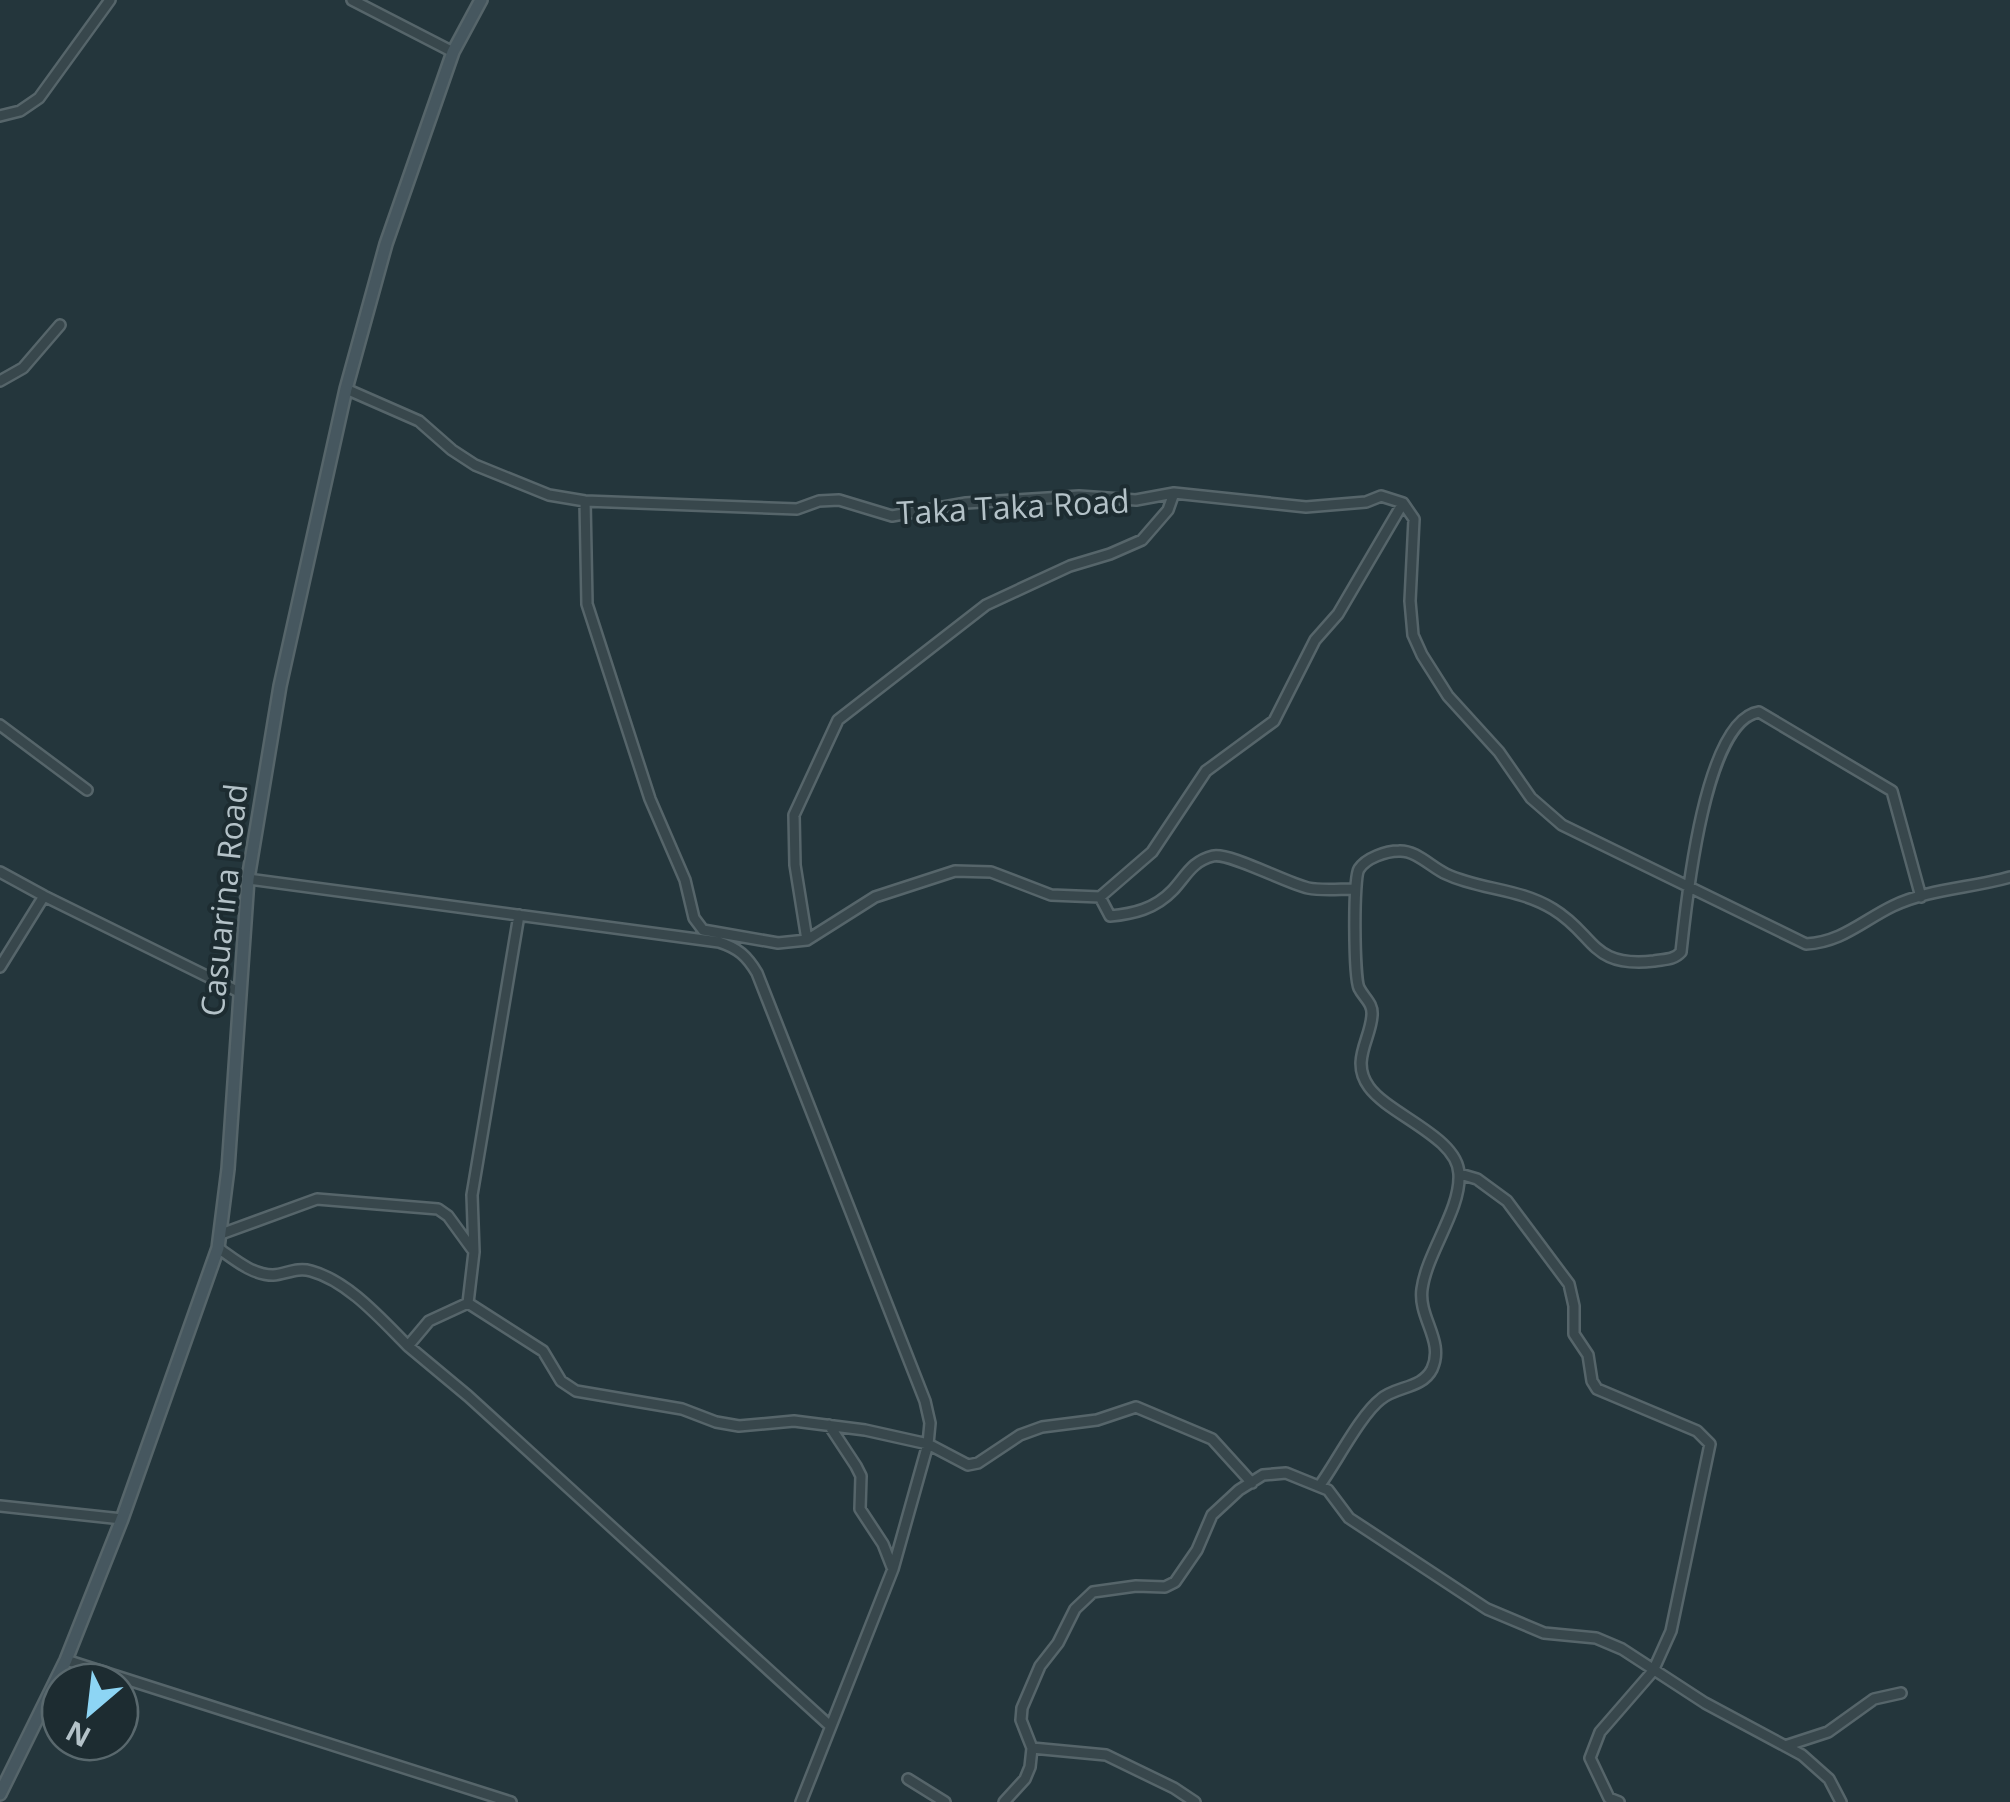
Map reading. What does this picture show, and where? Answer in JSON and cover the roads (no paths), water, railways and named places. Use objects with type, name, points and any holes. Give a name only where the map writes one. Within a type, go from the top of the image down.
[{"type":"street","points":[[0,116],[20,110],[38,98],[110,0]]},
{"type":"street","points":[[352,0],[453,52]]},
{"type":"street","name":"Casuarina Road","points":[[0,1794],[66,1660],[122,1519],[222,1234],[248,880],[270,738],[346,389],[386,244],[453,52],[481,0]]},
{"type":"street","points":[[0,382],[23,368],[60,325]]},
{"type":"street","name":"Taka Taka Road","points":[[346,389],[419,421],[475,465],[550,495],[584,501],[798,509],[819,501],[839,500],[892,516],[966,503],[1090,496],[1136,500],[1174,493],[1306,507],[1366,502],[1380,496],[1403,504]]},
{"type":"street","points":[[806,940],[794,864],[794,814],[838,720],[986,605],[1070,566],[1142,540],[1168,510],[1174,493]]},
{"type":"street","points":[[584,501],[587,604],[650,798],[685,880],[694,918],[702,930],[719,942]]},
{"type":"street","points":[[702,930],[778,942],[806,940],[876,897],[954,871],[991,872],[1051,896],[1100,897],[1152,852],[1206,772],[1274,721],[1315,640],[1338,614],[1403,504],[1414,519],[1410,601],[1413,634],[1433,676],[1475,723],[1531,798],[1562,825],[1806,944],[1840,938],[1894,906],[1920,897],[2010,878]]},
{"type":"street","points":[[1320,1485],[1374,1404],[1390,1392],[1424,1380],[1431,1370],[1437,1346],[1423,1314],[1422,1289],[1460,1174],[1453,1154],[1369,1087],[1362,1069],[1362,1049],[1373,1017],[1372,1005],[1359,988],[1354,965],[1354,889],[1359,869],[1369,859],[1399,850],[1413,853],[1452,877],[1476,886],[1500,887],[1554,909],[1592,948],[1633,963],[1679,956],[1688,886],[1714,765],[1735,729],[1754,712],[1766,714],[1892,791],[1920,897]]},
{"type":"street","points":[[0,725],[86,790]]},
{"type":"street","points":[[1100,897],[1110,916],[1136,914],[1172,891],[1191,866],[1213,856],[1226,856],[1311,889],[1354,889]]},
{"type":"street","points":[[0,872],[240,992]]},
{"type":"street","points":[[248,880],[719,942],[747,956],[925,1401],[930,1423],[928,1444],[893,1569],[802,1802]]},
{"type":"street","points":[[0,967],[44,896]]},
{"type":"street","points":[[468,1303],[474,1252],[472,1195],[519,915]]},
{"type":"street","points":[[1460,1174],[1477,1178],[1507,1202],[1569,1284],[1574,1334],[1588,1355],[1592,1381],[1598,1390],[1697,1430],[1710,1444],[1671,1630],[1653,1671],[1600,1732],[1590,1758],[1610,1798],[1619,1802]]},
{"type":"street","points":[[222,1234],[297,1204],[331,1198],[438,1209],[448,1216],[474,1252]]},
{"type":"street","points":[[218,1248],[260,1274],[302,1268],[315,1272],[360,1301],[829,1725]]},
{"type":"street","points":[[408,1346],[429,1321],[468,1303]]},
{"type":"street","points":[[468,1303],[543,1351],[562,1381],[576,1391],[682,1409],[739,1426],[794,1421],[830,1425],[928,1444],[974,1464],[1020,1435],[1042,1427],[1098,1420],[1136,1407],[1212,1438],[1252,1483]]},
{"type":"street","points":[[830,1425],[856,1466],[860,1476],[860,1509],[883,1544],[893,1569]]},
{"type":"street","points":[[1004,1802],[1030,1767],[1032,1748],[1021,1720],[1022,1708],[1040,1666],[1076,1609],[1093,1592],[1136,1586],[1165,1587],[1175,1582],[1185,1571],[1212,1515],[1238,1490],[1262,1475],[1286,1473],[1328,1490],[1349,1518],[1486,1608],[1544,1633],[1596,1638],[1802,1755],[1829,1779],[1841,1802]]},
{"type":"street","points":[[0,1506],[122,1519]]},
{"type":"street","points":[[66,1660],[511,1802]]},
{"type":"street","points":[[1785,1746],[1828,1732],[1874,1699],[1901,1694]]},
{"type":"street","points":[[1032,1748],[1106,1755],[1195,1802]]},
{"type":"street","points":[[908,1779],[945,1802]]}]
